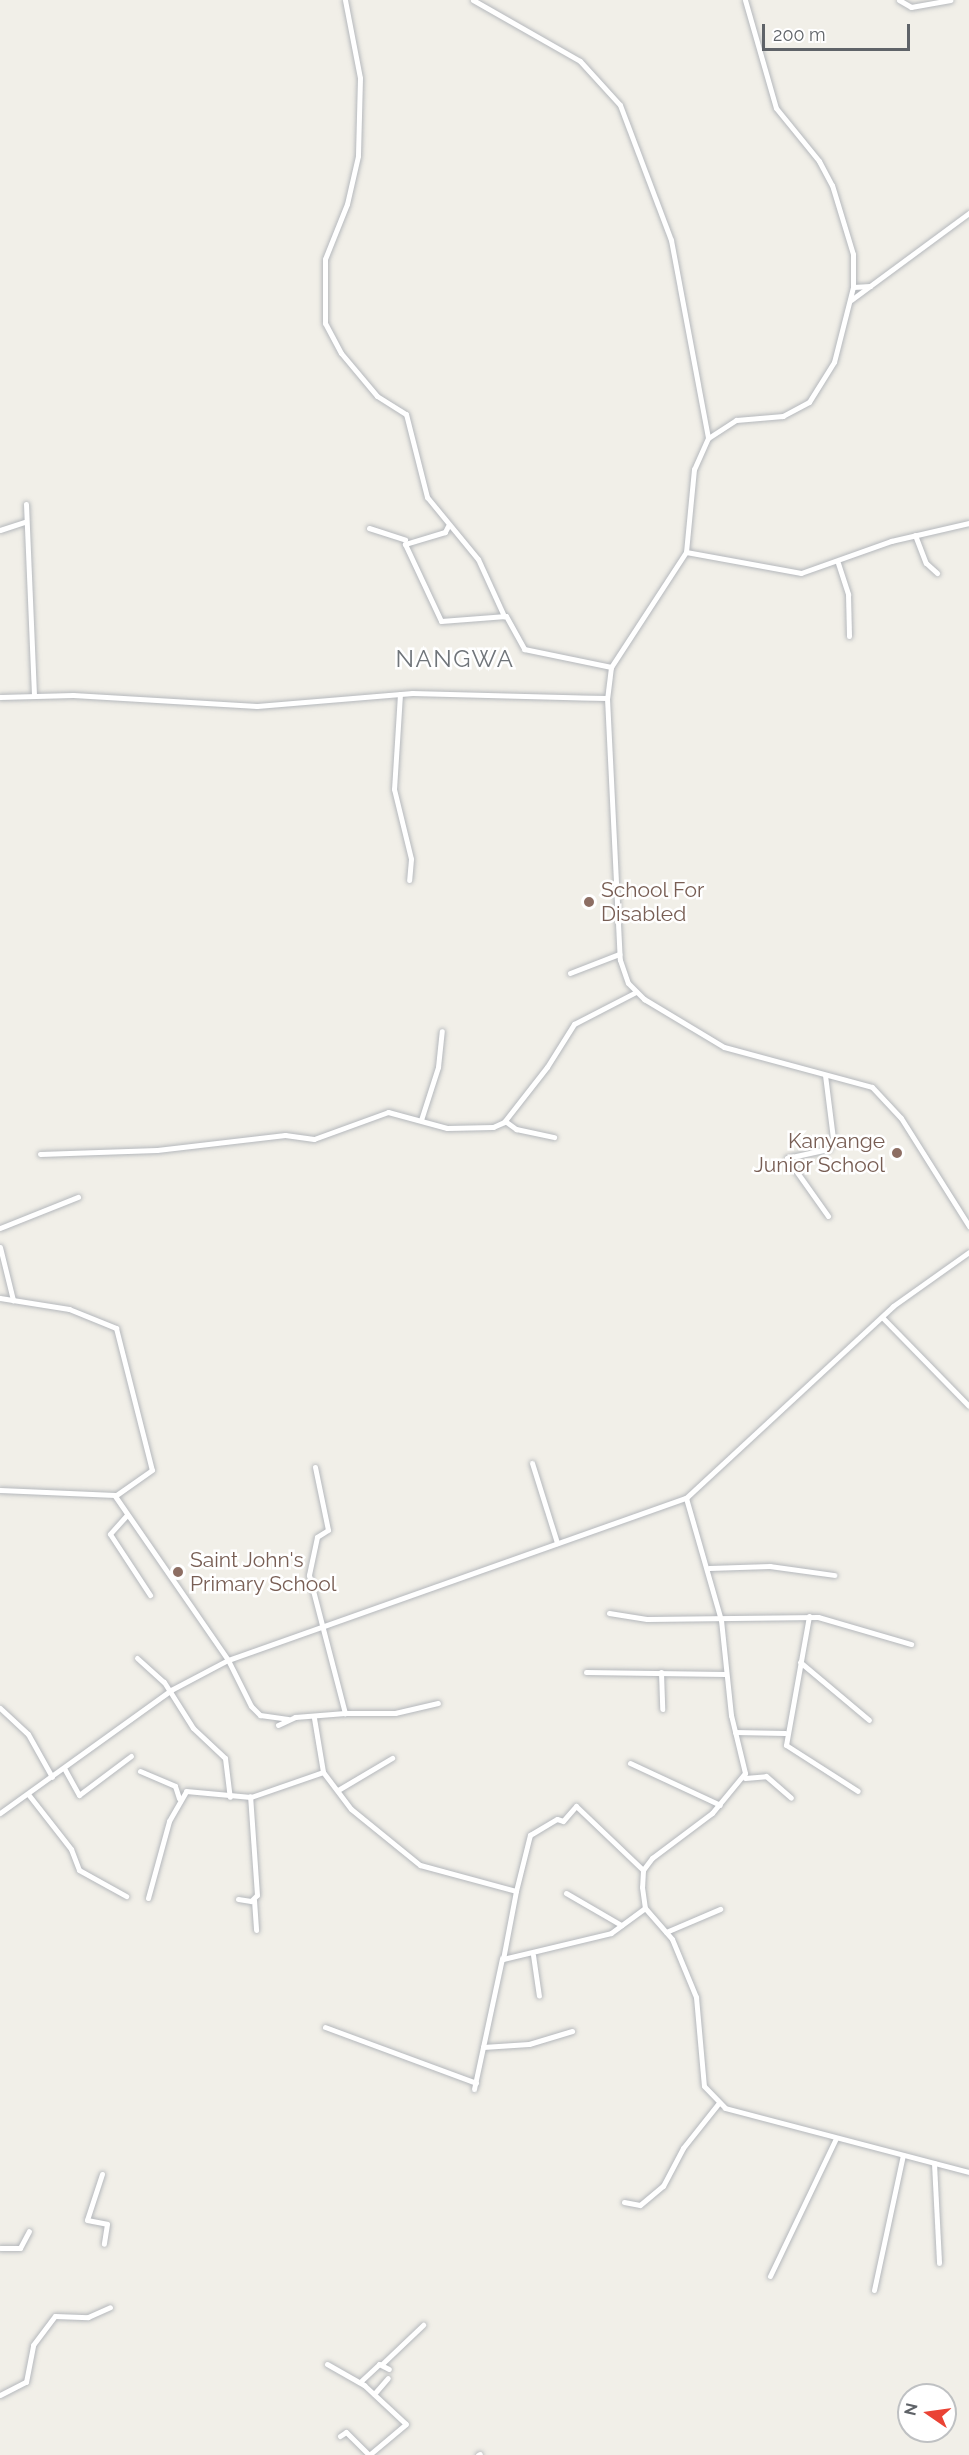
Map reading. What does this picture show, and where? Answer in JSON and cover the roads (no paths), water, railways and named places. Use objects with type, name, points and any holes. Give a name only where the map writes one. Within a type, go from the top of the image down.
[{"type":"street","points":[[345,0],[360,78],[359,149],[347,204],[326,250],[323,313],[341,353],[377,396],[406,414],[427,497],[489,576],[504,616],[524,649],[611,667]]},
{"type":"street","points":[[473,0],[580,61],[620,105],[671,240],[708,438]]},
{"type":"street","points":[[745,0],[776,108],[814,153],[832,185],[853,254],[853,287],[834,362],[809,402],[783,416],[736,420],[708,438],[694,469],[686,552],[611,667],[607,699],[619,954],[636,992],[734,1051],[825,1075],[863,1081],[881,1094],[969,1227]]},
{"type":"street","points":[[899,0],[911,7],[950,0]]},
{"type":"street","points":[[850,300],[969,213]]},
{"type":"street","points":[[853,287],[871,286]]},
{"type":"street","points":[[26,504],[34,696]]},
{"type":"street","points":[[0,530],[25,522]]},
{"type":"street","points":[[686,552],[791,573],[838,563],[915,535],[969,523]]},
{"type":"street","points":[[369,528],[405,540],[446,532],[448,526]]},
{"type":"street","points":[[915,535],[926,563],[937,573]]},
{"type":"street","points":[[405,540],[441,621],[504,616]]},
{"type":"street","points":[[838,563],[848,594],[849,636]]},
{"type":"street","points":[[400,694],[394,789],[411,859],[409,880]]},
{"type":"street","points":[[0,697],[34,696],[256,706],[400,694],[607,699]]},
{"type":"street","points":[[570,973],[619,954]]},
{"type":"street","points":[[40,1154],[157,1150],[285,1135],[314,1139],[388,1112],[452,1128],[481,1128],[505,1121],[574,1024],[636,992]]},
{"type":"street","points":[[421,1120],[438,1067],[442,1030]]},
{"type":"street","points":[[825,1075],[833,1138],[828,1149],[787,1158],[828,1216]]},
{"type":"street","points":[[505,1121],[514,1129],[554,1137]]},
{"type":"street","points":[[0,1228],[78,1197]]},
{"type":"street","points":[[0,1247],[13,1300]]},
{"type":"street","points":[[0,1813],[167,1693],[228,1660],[686,1498],[926,1278],[969,1252]]},
{"type":"street","points":[[0,1299],[92,1314],[116,1328],[152,1470],[115,1495],[0,1490]]},
{"type":"street","points":[[882,1317],[969,1406]]},
{"type":"street","points":[[532,1463],[557,1543]]},
{"type":"street","points":[[315,1467],[328,1527],[316,1537],[309,1573],[345,1713]]},
{"type":"street","points":[[115,1495],[126,1516],[228,1660],[260,1715],[288,1719],[345,1713],[395,1713],[438,1703]]},
{"type":"street","points":[[686,1498],[709,1568],[721,1620],[725,1674],[745,1778]]},
{"type":"street","points":[[126,1516],[110,1534],[150,1595]]},
{"type":"street","points":[[709,1568],[770,1566],[834,1575]]},
{"type":"street","points":[[609,1613],[721,1620],[809,1616],[854,1624],[911,1644]]},
{"type":"street","points":[[809,1616],[785,1732],[786,1745],[858,1791]]},
{"type":"street","points":[[137,1658],[164,1682],[167,1693],[227,1761],[230,1797]]},
{"type":"street","points":[[800,1662],[869,1720]]},
{"type":"street","points":[[586,1672],[725,1674]]},
{"type":"street","points":[[662,1672],[662,1709]]},
{"type":"street","points":[[0,1708],[28,1734],[52,1777]]},
{"type":"street","points":[[314,1718],[323,1772],[351,1809],[420,1865],[516,1891]]},
{"type":"street","points":[[278,1725],[288,1719]]},
{"type":"street","points":[[735,1732],[785,1732]]},
{"type":"street","points":[[64,1768],[79,1795],[130,1756]]},
{"type":"street","points":[[338,1790],[392,1758]]},
{"type":"street","points":[[630,1763],[720,1805]]},
{"type":"street","points":[[141,1771],[175,1786],[179,1798],[148,1898]]},
{"type":"street","points":[[179,1798],[190,1790],[230,1797],[250,1796],[323,1772]]},
{"type":"street","points":[[643,1870],[720,1805],[745,1778],[766,1776],[791,1798]]},
{"type":"street","points":[[27,1794],[71,1849],[79,1870],[126,1896]]},
{"type":"street","points":[[250,1796],[256,1930]]},
{"type":"street","points":[[325,2027],[475,2086],[530,1835],[563,1821],[576,1806],[643,1870],[645,1908],[666,1932],[696,1997],[701,2076],[718,2104],[836,2138],[969,2172]]},
{"type":"street","points":[[566,1893],[621,1925]]},
{"type":"street","points":[[238,1899],[254,1900]]},
{"type":"street","points":[[502,1958],[533,1955],[612,1933],[645,1908]]},
{"type":"street","points":[[666,1932],[720,1909]]},
{"type":"street","points":[[533,1955],[539,1996]]},
{"type":"street","points":[[483,2047],[529,2044],[572,2031]]},
{"type":"street","points":[[624,2202],[644,2204],[663,2186],[683,2148],[718,2104]]},
{"type":"street","points":[[770,2276],[836,2138]]},
{"type":"street","points":[[874,2290],[903,2155]]},
{"type":"street","points":[[934,2163],[939,2263]]},
{"type":"street","points":[[102,2174],[87,2220],[107,2224],[104,2244]]},
{"type":"street","points":[[0,2248],[20,2248],[28,2231]]},
{"type":"street","points":[[0,2395],[26,2382],[33,2345],[56,2315],[88,2317],[110,2307]]},
{"type":"street","points":[[360,2382],[423,2325]]},
{"type":"street","points":[[327,2364],[360,2382],[406,2425],[369,2455],[346,2432],[340,2436]]},
{"type":"street","points":[[382,2364],[389,2369]]},
{"type":"street","points":[[374,2394],[388,2378]]},
{"type":"place","name":"School For Disabled","points":[[589,902]]},
{"type":"place","name":"Kanyange Junior School","points":[[897,1153]]},
{"type":"place","name":"Saint John's Primary School","points":[[178,1572]]},
{"type":"district","name":"NANGWA","points":[[455,659]]}]
